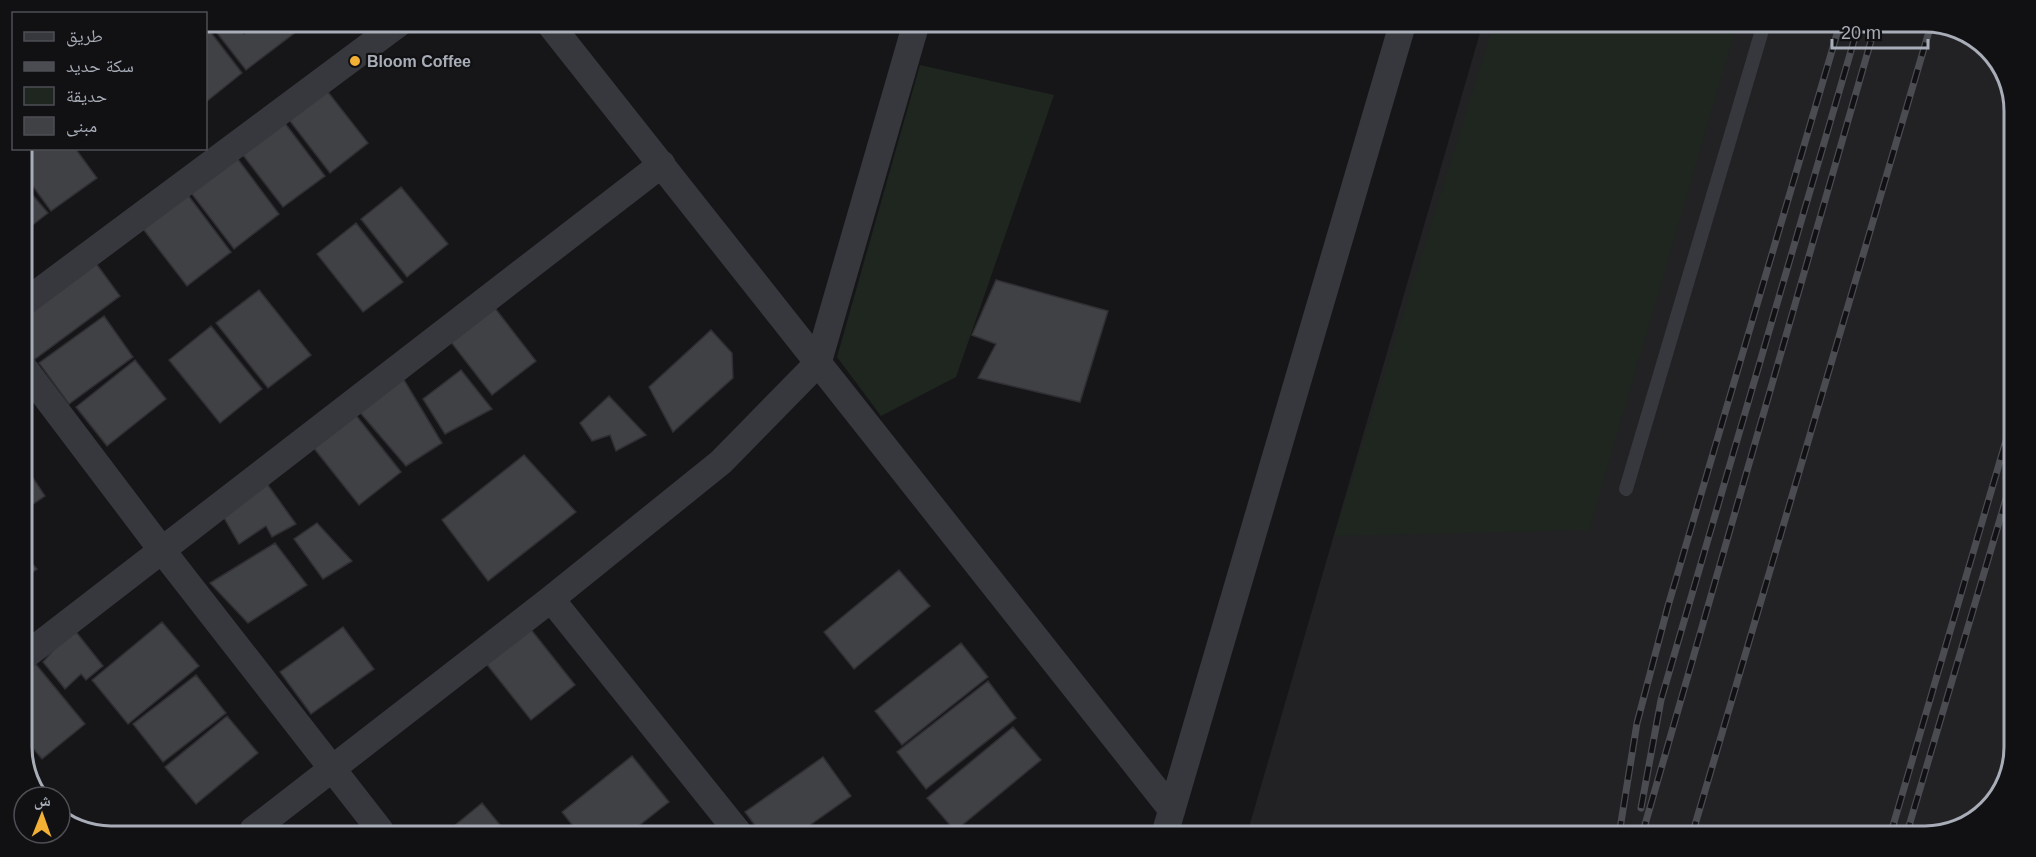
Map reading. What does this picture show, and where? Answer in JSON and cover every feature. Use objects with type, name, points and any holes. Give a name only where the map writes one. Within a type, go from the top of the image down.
[{"type":"street","points":[[32,297],[382,32]]},
{"type":"street","points":[[556,32],[818,363],[1169,822]]},
{"type":"street","points":[[258,826],[551,599],[720,462],[818,363],[914,32]]},
{"type":"street","points":[[1169,822],[1400,32]]},
{"type":"street","points":[[32,650],[160,549],[662,164]]},
{"type":"street","points":[[32,379],[160,549],[377,826]]},
{"type":"street","points":[[551,599],[733,826]]},
{"type":"lane","points":[[1626,489],[1762,32]]},
{"type":"shaded area","points":[[1480,32],[1925,32],[1941,33],[1965,42],[1981,55],[1994,71],[2003,95],[2004,106],[2004,746],[2003,762],[1998,776],[1985,798],[1960,817],[1925,826],[1249,826]]},
{"type":"green space","points":[[1491,32],[1735,32],[1589,530],[1334,536]]},
{"type":"green space","points":[[920,65],[1054,95],[956,377],[881,416],[837,357]]},
{"type":"building","points":[[207,32],[211,32],[242,73],[207,101]]},
{"type":"building","points":[[216,32],[243,32],[244,34],[247,32],[296,32],[246,70]]},
{"type":"building","points":[[324,87],[368,143],[330,173],[286,116]]},
{"type":"building","points":[[281,118],[325,176],[283,207],[239,150]]},
{"type":"building","points":[[32,150],[76,150],[97,178],[51,211],[32,185]]},
{"type":"building","points":[[234,154],[279,214],[234,249],[188,189]]},
{"type":"building","points":[[401,187],[448,244],[407,277],[361,219]]},
{"type":"building","points":[[185,191],[231,252],[187,286],[140,225]]},
{"type":"building","points":[[32,194],[48,213],[32,225]]},
{"type":"building","points":[[356,223],[403,282],[363,312],[317,254]]},
{"type":"building","points":[[92,258],[120,296],[32,361],[32,304]]},
{"type":"building","points":[[996,280],[1108,311],[1080,402],[978,378],[996,344],[972,335]]},
{"type":"building","points":[[259,290],[311,355],[268,388],[216,323]]},
{"type":"building","points":[[491,303],[536,361],[492,395],[447,337]]},
{"type":"building","points":[[104,316],[133,357],[69,404],[39,363]]},
{"type":"building","points":[[211,326],[262,389],[220,423],[169,360]]},
{"type":"building","points":[[711,330],[732,353],[733,378],[673,432],[649,387]]},
{"type":"building","points":[[135,360],[166,399],[107,446],[76,407]]},
{"type":"building","points":[[461,370],[492,409],[445,434],[423,399]]},
{"type":"building","points":[[401,375],[442,443],[406,466],[357,409]]},
{"type":"building","points":[[609,396],[646,435],[616,451],[610,435],[592,441],[580,423]]},
{"type":"building","points":[[355,414],[401,472],[359,505],[313,447]]},
{"type":"building","points":[[524,455],[576,512],[488,581],[442,520]]},
{"type":"building","points":[[32,476],[45,496],[32,505]]},
{"type":"building","points":[[265,481],[296,524],[272,537],[266,526],[239,544],[223,516]]},
{"type":"building","points":[[317,523],[352,561],[323,579],[294,539]]},
{"type":"building","points":[[275,543],[307,585],[248,623],[210,583]]},
{"type":"building","points":[[32,563],[37,569],[32,572]]},
{"type":"building","points":[[899,570],[930,606],[854,669],[824,632]]},
{"type":"building","points":[[162,622],[199,666],[128,724],[92,680]]},
{"type":"building","points":[[343,627],[374,669],[311,714],[280,672]]},
{"type":"building","points":[[529,627],[575,685],[531,720],[485,662]]},
{"type":"building","points":[[73,628],[103,666],[86,680],[81,674],[65,689],[43,662]]},
{"type":"building","points":[[961,643],[988,677],[902,745],[875,711]]},
{"type":"building","points":[[34,662],[85,724],[42,759],[32,747],[32,664]]},
{"type":"building","points":[[196,675],[226,713],[163,762],[133,724]]},
{"type":"building","points":[[988,681],[1016,718],[926,789],[897,752]]},
{"type":"building","points":[[227,716],[258,753],[196,804],[165,767]]},
{"type":"building","points":[[1013,727],[1041,760],[961,826],[951,826],[927,798]]},
{"type":"building","points":[[632,756],[669,802],[638,826],[573,826],[562,812]]},
{"type":"building","points":[[823,757],[851,796],[808,826],[756,826],[745,812]]},
{"type":"building","points":[[482,803],[501,826],[454,826]]},
{"type":"railway","points":[[1620,826],[1637,723],[1668,606],[1838,32]]},
{"type":"railway","points":[[1641,808],[1661,700],[1857,32]]},
{"type":"railway","points":[[1645,826],[1874,32]]},
{"type":"railway","points":[[1695,826],[1929,32]]},
{"type":"railway","points":[[1893,826],[2004,447]]},
{"type":"railway","points":[[1909,826],[2004,506]]},
{"type":"place","name":"Bloom Coffee","points":[[355,61]]}]
